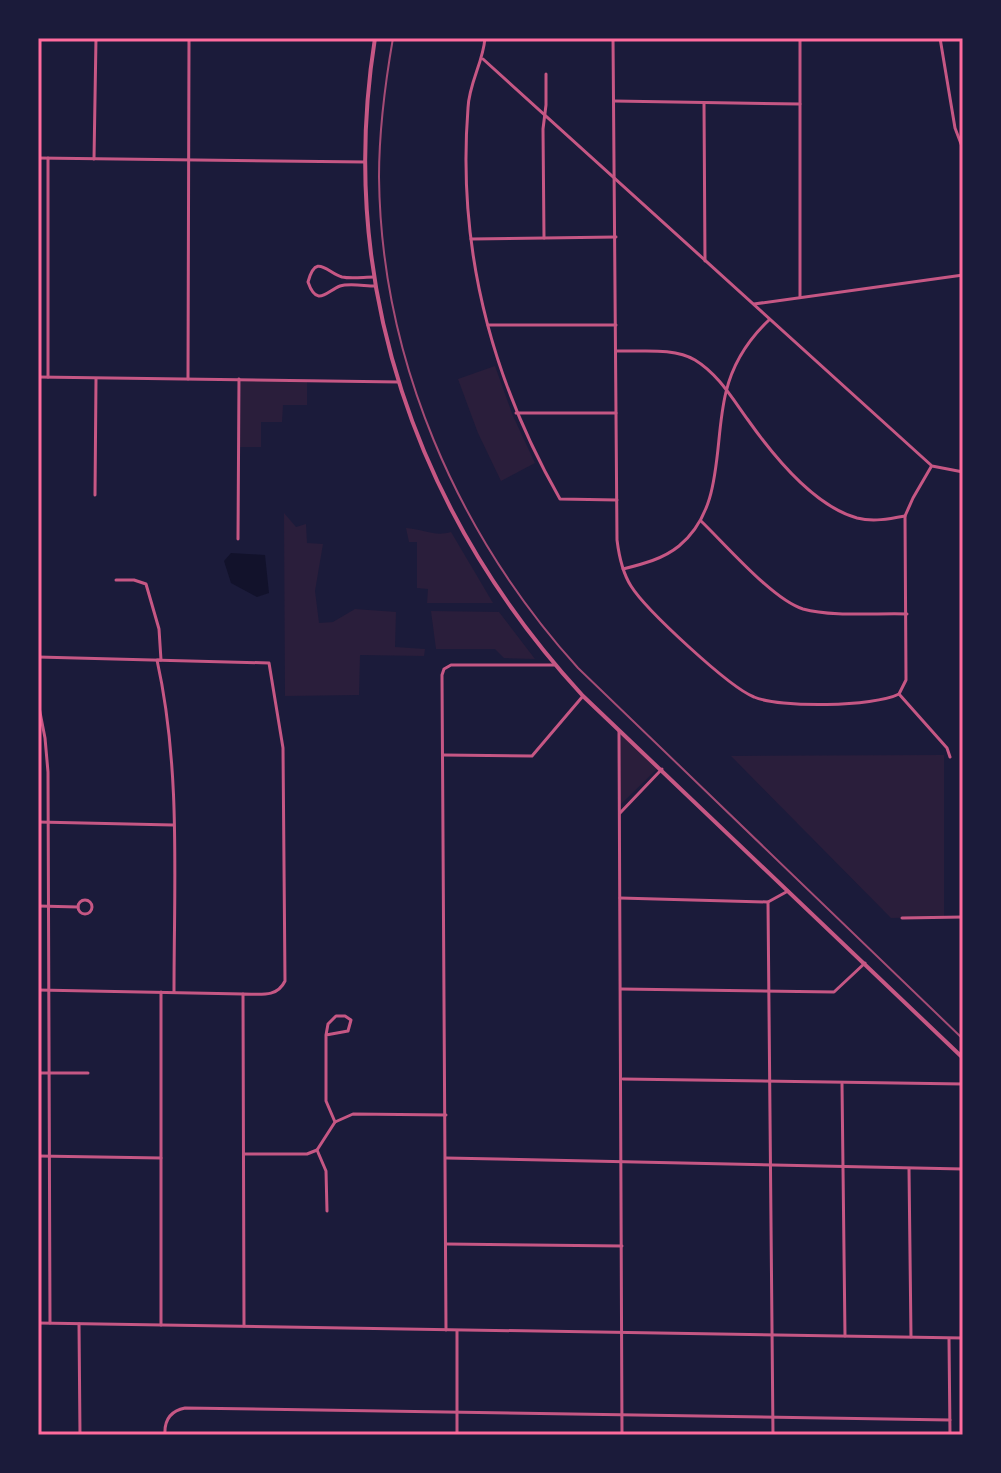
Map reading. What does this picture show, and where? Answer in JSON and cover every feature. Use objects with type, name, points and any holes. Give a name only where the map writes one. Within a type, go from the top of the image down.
[{"type":"street","points":[[94,159],[96,38]]},
{"type":"street","points":[[188,379],[189,38]]},
{"type":"street","points":[[375,38],[365,162],[374,277],[399,382],[428,460],[472,550],[506,604],[583,696],[963,1058]]},
{"type":"street","points":[[485,38],[483,59],[474,75],[468,106],[464,187],[470,239],[487,325],[516,413],[560,499],[617,500]]},
{"type":"street","points":[[613,38],[617,532],[623,569],[629,583],[724,678],[748,695],[788,704],[875,702],[899,694],[906,680],[905,516],[932,466]]},
{"type":"street","points":[[800,38],[800,297]]},
{"type":"street","points":[[940,38],[955,128],[963,149]]},
{"type":"street","points":[[483,59],[932,466],[963,472]]},
{"type":"street","points":[[544,238],[546,74]]},
{"type":"street","points":[[614,101],[800,104]]},
{"type":"street","points":[[704,103],[705,261]]},
{"type":"street","points":[[38,158],[365,162]]},
{"type":"street","points":[[48,158],[48,377]]},
{"type":"street","points":[[470,239],[616,237]]},
{"type":"street","points":[[374,277],[342,277],[319,266],[314,269],[308,282],[314,293],[320,296],[327,296],[339,286],[376,286]]},
{"type":"street","points":[[754,304],[963,275]]},
{"type":"street","points":[[623,569],[659,558],[674,549],[700,520],[714,482],[726,389],[744,349],[770,319]]},
{"type":"street","points":[[487,325],[616,325]]},
{"type":"street","points":[[616,351],[688,356],[704,366],[726,389],[760,437],[818,497],[856,517],[885,520],[905,516]]},
{"type":"street","points":[[38,377],[399,382]]},
{"type":"street","points":[[95,495],[96,378]]},
{"type":"street","points":[[238,539],[239,379]]},
{"type":"street","points":[[516,413],[616,413]]},
{"type":"street","points":[[700,520],[791,604],[814,611],[907,614]]},
{"type":"street","points":[[116,580],[146,584],[159,629],[161,660],[157,660]]},
{"type":"street","points":[[38,657],[269,663],[283,748],[285,981],[274,994],[38,990]]},
{"type":"street","points":[[157,660],[169,727],[174,992]]},
{"type":"street","points":[[446,1330],[442,678],[444,669],[451,665],[554,665]]},
{"type":"street","points":[[899,694],[947,748],[950,757]]},
{"type":"street","points":[[442,755],[532,756],[583,696]]},
{"type":"street","points":[[38,702],[45,738],[48,823],[50,1323]]},
{"type":"street","points":[[619,730],[622,1435]]},
{"type":"street","points":[[38,739],[45,738]]},
{"type":"street","points":[[620,813],[662,769]]},
{"type":"street","points":[[38,822],[173,825]]},
{"type":"street","points":[[620,898],[768,902],[788,891]]},
{"type":"street","points":[[768,902],[773,1435]]},
{"type":"street","points":[[38,906],[79,907]]},
{"type":"street","points":[[902,918],[963,917]]},
{"type":"street","points":[[621,989],[834,992],[865,963]]},
{"type":"street","points":[[161,992],[161,1325]]},
{"type":"street","points":[[243,994],[244,1326]]},
{"type":"street","points":[[326,1035],[348,1031],[351,1020],[336,1016],[328,1024],[326,1035],[326,1101],[335,1122]]},
{"type":"street","points":[[38,1073],[88,1073]]},
{"type":"street","points":[[621,1079],[963,1084]]},
{"type":"street","points":[[842,1082],[845,1336]]},
{"type":"street","points":[[244,1154],[298,1155],[317,1150],[335,1122],[358,1113],[446,1115]]},
{"type":"street","points":[[317,1150],[326,1171],[327,1211]]},
{"type":"street","points":[[38,1156],[161,1158]]},
{"type":"street","points":[[446,1158],[963,1169]]},
{"type":"street","points":[[909,1167],[911,1337]]},
{"type":"street","points":[[446,1244],[622,1246]]},
{"type":"street","points":[[38,1323],[963,1338]]},
{"type":"street","points":[[79,1324],[80,1435]]},
{"type":"street","points":[[457,1330],[457,1435]]},
{"type":"street","points":[[949,1338],[950,1435]]},
{"type":"street","points":[[165,1435],[166,1422],[172,1413],[185,1408],[950,1420]]},
{"type":"shaded area","points":[[495,366],[513,416],[535,463],[501,481],[478,433],[458,379]]},
{"type":"shaded area","points":[[241,381],[307,382],[307,405],[283,405],[282,422],[261,422],[261,447],[240,447]]},
{"type":"shaded area","points":[[284,513],[296,527],[306,524],[307,543],[323,544],[315,591],[319,623],[333,622],[355,609],[396,612],[395,647],[425,649],[424,656],[360,655],[359,695],[285,696]]},
{"type":"shaded area","points":[[406,528],[434,533],[451,532],[493,603],[427,603],[428,589],[417,588],[417,542],[409,542]]},
{"type":"shaded area","points":[[231,553],[265,555],[269,593],[257,597],[231,583],[224,561]]},
{"type":"shaded area","points":[[431,611],[499,612],[535,659],[504,658],[495,649],[436,649]]},
{"type":"shaded area","points":[[621,733],[658,768],[621,804]]},
{"type":"shaded area","points":[[944,755],[944,917],[891,918],[731,756]]},
{"type":"railway","points":[[393,38],[380,142],[383,245],[394,312],[411,377],[434,440],[462,502],[496,560],[535,616],[578,668],[963,1039]]}]
